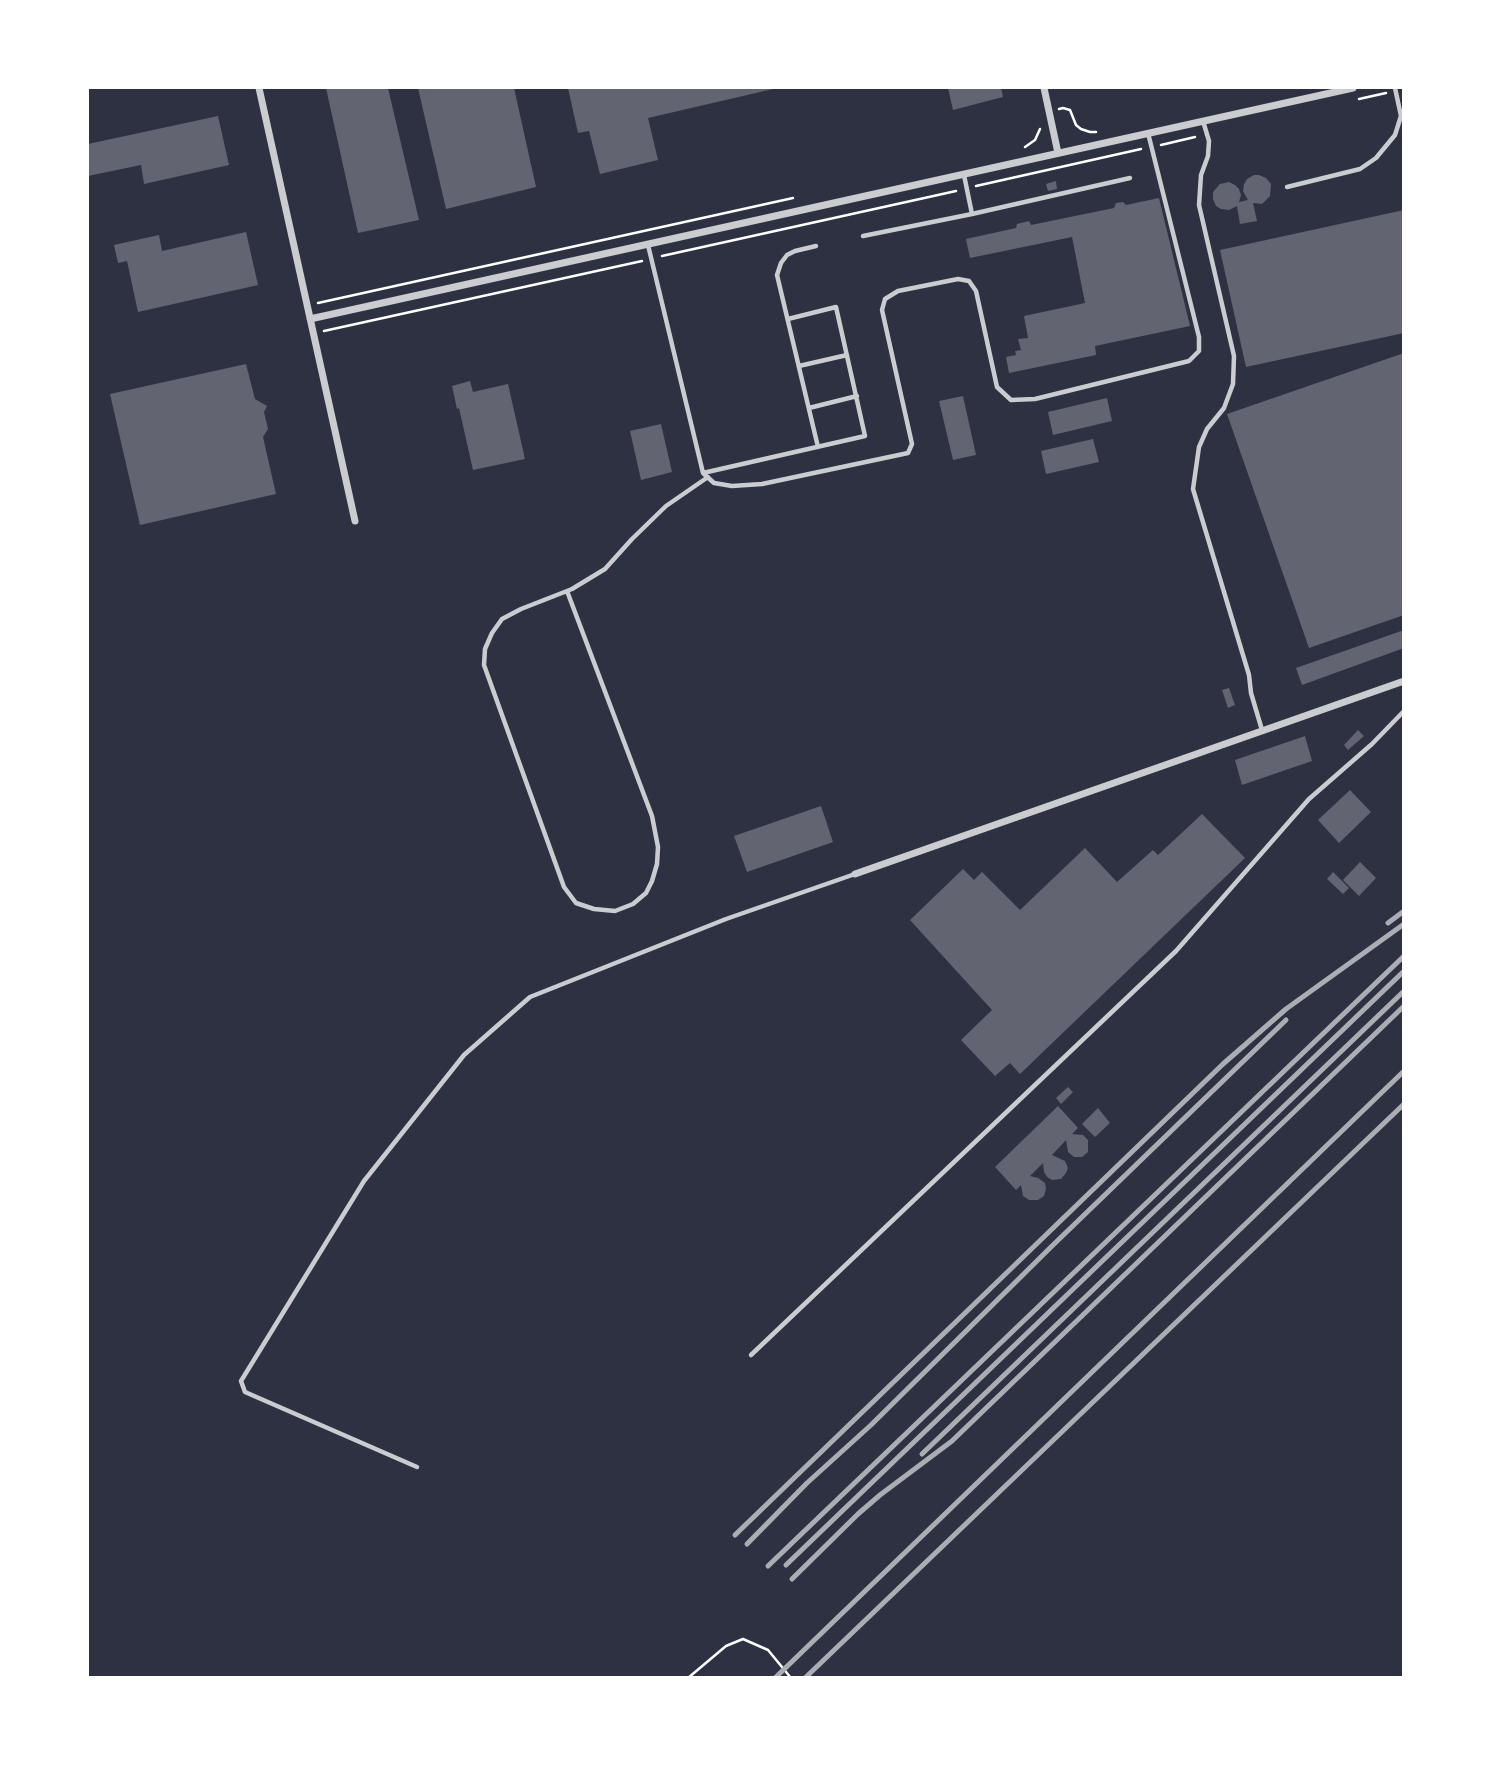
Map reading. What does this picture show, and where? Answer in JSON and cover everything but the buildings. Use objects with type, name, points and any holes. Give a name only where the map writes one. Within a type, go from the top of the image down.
[{"type":"street","points":[[259,88],[355,521]]},
{"type":"street","points":[[1044,88],[1058,153]]},
{"type":"street","points":[[310,319],[1353,88]]},
{"type":"street","points":[[855,874],[1404,681]]},
{"type":"lane","points":[[1287,187],[1360,169],[1376,158],[1395,135],[1402,117],[1396,89]]},
{"type":"lane","points":[[1203,121],[1209,141],[1208,156],[1201,174],[1199,205],[1234,356],[1233,384],[1224,408],[1207,429],[1199,447],[1193,489],[1249,675],[1251,693],[1262,731]]},
{"type":"lane","points":[[648,244],[706,475],[714,483],[732,486],[762,484],[908,453],[912,444],[882,310],[885,299],[898,291],[958,279],[969,281],[976,291],[997,387],[1011,400],[1035,399],[1189,361],[1199,351],[1199,337],[1148,133]]},
{"type":"lane","points":[[964,174],[972,214]]},
{"type":"lane","points":[[863,236],[1130,178]]},
{"type":"lane","points":[[816,246],[787,255],[777,275],[818,447]]},
{"type":"lane","points":[[567,591],[652,816],[658,847],[657,864],[646,893],[633,904],[615,911],[594,909],[576,903],[564,887],[484,665],[485,649],[502,619],[567,591],[605,569],[666,506],[706,475],[865,436],[836,307],[788,319]]},
{"type":"lane","points":[[799,366],[847,355]]},
{"type":"lane","points":[[808,408],[857,396]]},
{"type":"lane","points":[[751,1355],[1176,951],[1309,799],[1372,744],[1404,711]]},
{"type":"lane","points":[[417,1467],[245,1392],[241,1381],[364,1181],[464,1055],[530,997],[726,919],[855,874]]},
{"type":"path","points":[[1356,100],[1396,89]]},
{"type":"path","points":[[1049,111],[1063,108],[1070,110],[1076,125],[1085,131],[1095,132]]},
{"type":"path","points":[[1026,147],[1035,140],[1040,130]]},
{"type":"path","points":[[314,334],[1207,134]]},
{"type":"path","points":[[308,305],[796,198]]},
{"type":"path","points":[[688,1678],[726,1646],[743,1639],[768,1650],[791,1678]]},
{"type":"railway","points":[[1388,923],[1404,911]]},
{"type":"railway","points":[[735,1535],[1223,1064],[1286,1009],[1404,924]]},
{"type":"railway","points":[[768,1566],[1404,956]]},
{"type":"railway","points":[[786,1565],[1404,971]]},
{"type":"railway","points":[[922,1454],[1404,991]]},
{"type":"railway","points":[[792,1579],[880,1495],[952,1441],[1404,1006]]},
{"type":"railway","points":[[747,1544],[1286,1020]]},
{"type":"railway","points":[[775,1678],[1404,1071]]},
{"type":"railway","points":[[805,1678],[1404,1104]]}]
